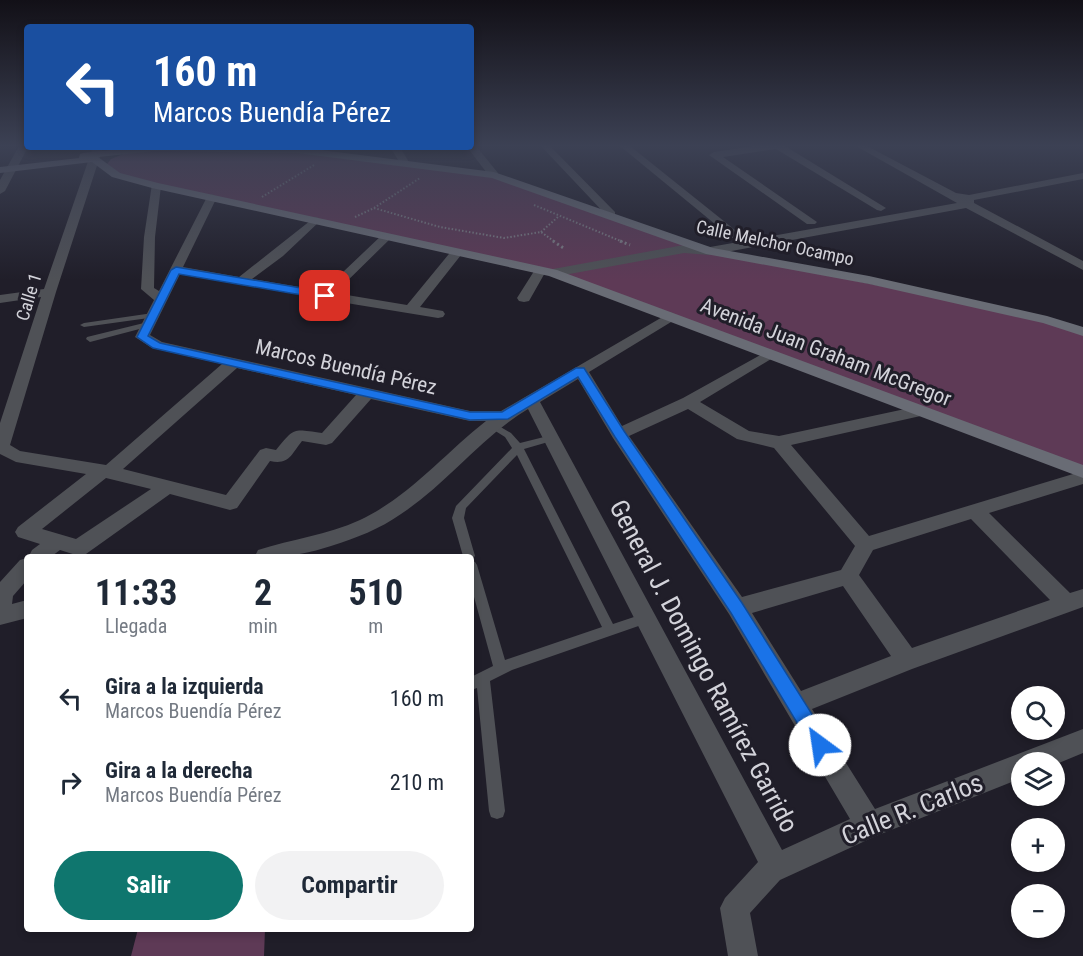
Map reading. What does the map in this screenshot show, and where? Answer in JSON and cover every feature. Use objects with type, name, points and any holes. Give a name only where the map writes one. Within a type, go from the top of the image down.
[{"type":"street","name":"Calle 1","points":[[1,447],[49,292],[86,191]]},
{"type":"street","points":[[155,191],[148,237],[148,289],[161,299]]},
{"type":"street","name":"Avenida Juan Graham McGregor","points":[[178,191],[547,272],[672,316],[1083,472]]},
{"type":"street","name":"Calle Melchor Ocampo","points":[[541,191],[611,214],[687,247],[880,282],[1047,320],[1083,332]]},
{"type":"street","points":[[588,191],[611,214]]},
{"type":"street","points":[[680,191],[736,236]]},
{"type":"street","points":[[766,191],[811,222]]},
{"type":"street","points":[[852,191],[881,208]]},
{"type":"street","points":[[946,191],[969,201],[1083,266]]},
{"type":"street","points":[[710,251],[1016,191]]},
{"type":"street","points":[[524,298],[547,272],[652,254],[952,194]]},
{"type":"street","points":[[151,320],[212,198]]},
{"type":"street","points":[[243,280],[279,253],[315,220]]},
{"type":"street","points":[[310,309],[387,237]]},
{"type":"street","points":[[411,309],[457,252]]},
{"type":"street","points":[[176,270],[438,314]]},
{"type":"street","points":[[0,299],[49,292]]},
{"type":"street","points":[[273,554],[320,542],[378,520],[405,501],[498,420],[672,316]]},
{"type":"street","name":"Marcos Buendía Pérez","points":[[151,320],[142,337],[157,345],[470,416],[498,420]]},
{"type":"street","points":[[619,434],[689,402],[771,353]]},
{"type":"street","points":[[166,488],[79,548],[25,532],[106,471],[232,363]]},
{"type":"street","points":[[580,370],[619,434],[737,608],[868,825]]},
{"type":"street","points":[[1,447],[16,456],[106,471],[230,504],[266,454],[280,457],[298,435],[326,439],[366,393]]},
{"type":"street","name":"General J. Domingo Ramírez Garrido","points":[[531,400],[775,865],[771,870]]},
{"type":"street","points":[[689,402],[732,430],[764,443],[779,442],[919,411]]},
{"type":"street","points":[[779,442],[865,545]]},
{"type":"street","points":[[865,545],[1083,477]]},
{"type":"street","points":[[796,704],[907,660],[1074,600],[975,511]]},
{"type":"street","points":[[41,554],[56,542]]},
{"type":"street","points":[[737,608],[848,576],[865,545]]},
{"type":"street","points":[[0,609],[3,593],[24,569]]},
{"type":"street","points":[[848,576],[907,660]]},
{"type":"street","points":[[0,616],[24,610]]},
{"type":"street","points":[[1055,752],[1083,741]]},
{"type":"street","name":"Calle R. Carlos","points":[[771,870],[868,825],[1011,769]]},
{"type":"street","points":[[743,956],[735,908],[771,870]]},
{"type":"lane","points":[[84,326],[151,320]]},
{"type":"lane","points":[[90,339],[151,320]]},
{"type":"lane","points":[[498,420],[518,448],[610,630]]},
{"type":"lane","points":[[468,554],[458,518],[461,506],[518,448],[552,438]]},
{"type":"lane","points":[[474,575],[501,669]]},
{"type":"lane","points":[[497,811],[477,680],[501,669],[646,618]]},
{"type":"path","points":[[256,200],[268,191]]},
{"type":"path","points":[[338,225],[374,208],[400,191]]},
{"type":"path","points":[[530,204],[652,254]]},
{"type":"path","points":[[374,208],[440,227],[504,238],[541,232],[560,216]]},
{"type":"path","points":[[541,232],[565,249]]},
{"type":"shaded area","points":[[186,191],[538,191],[710,251],[1047,320],[1083,333],[1083,472],[553,273]]},
{"type":"shaded area","points":[[137,932],[265,932],[264,956],[131,956]]},
{"type":"route","points":[[325,296],[176,270],[142,337],[157,345],[470,416],[504,416],[580,370],[619,434],[737,608],[820,745]]}]
